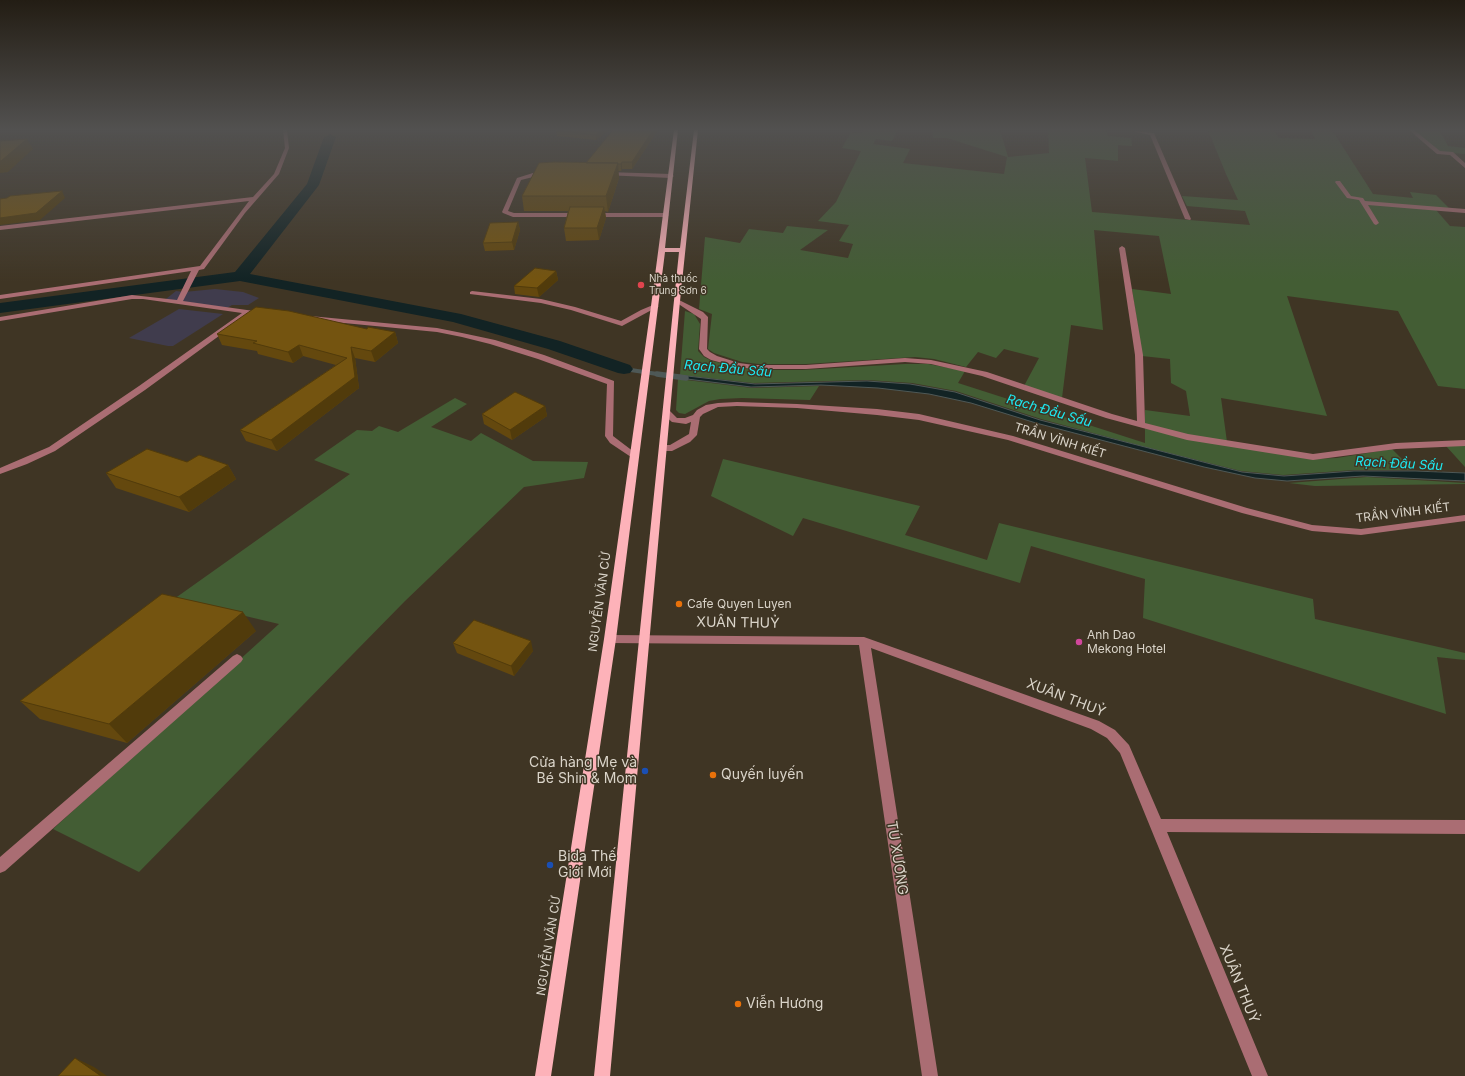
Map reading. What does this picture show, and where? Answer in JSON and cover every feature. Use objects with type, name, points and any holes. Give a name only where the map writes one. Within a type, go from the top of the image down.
[{"type":"main road","name":"NGUYỄN VĂN CỪ","points":[[543,1076],[610,639],[649,353],[670,180]]},
{"type":"main road","points":[[602,1076],[677,302],[691,180]]},
{"type":"main road","points":[[662,250],[683,250]]},
{"type":"street","points":[[0,297],[195,271],[204,266],[254,199],[271,180]]},
{"type":"street","points":[[518,180],[505,212],[533,215],[666,215]]},
{"type":"street","points":[[1172,180],[1188,219]]},
{"type":"street","points":[[1338,182],[1349,197],[1361,199],[1376,223]]},
{"type":"street","points":[[0,228],[254,199]]},
{"type":"street","points":[[1363,202],[1465,211]]},
{"type":"street","points":[[1122,248],[1139,355],[1141,425]]},
{"type":"street","points":[[180,302],[195,271]]},
{"type":"street","points":[[472,293],[541,301],[573,308],[619,324],[626,323],[643,311],[655,306]]},
{"type":"street","points":[[0,319],[81,304],[132,297],[142,297],[269,314]]},
{"type":"street","points":[[677,302],[700,314],[705,319],[703,349],[707,354],[714,358],[738,364],[775,368],[905,360],[931,362],[984,374],[1109,416],[1186,437],[1290,454],[1334,456],[1396,446],[1465,443]]},
{"type":"street","points":[[0,471],[52,449],[142,388],[248,312]]},
{"type":"street","points":[[307,318],[437,330],[462,335],[492,342],[541,357],[611,383],[609,436],[613,442],[634,455]]},
{"type":"street","name":"TRẦN VĨNH KIẾT","points":[[696,417],[700,412],[709,407],[737,404],[797,406],[919,417],[1044,448],[1252,513],[1312,528],[1361,532],[1465,518]]},
{"type":"street","points":[[667,413],[675,420],[686,421],[696,417]]},
{"type":"street","points":[[664,448],[672,448],[681,445],[693,435],[696,417]]},
{"type":"street","name":"XUÂN THUỶ","points":[[610,639],[645,638],[864,641],[1095,725],[1111,734],[1125,749],[1260,1076]]},
{"type":"street","name":"TÚ XƯƠNG","points":[[864,641],[930,1076]]},
{"type":"street","points":[[0,866],[237,659]]},
{"type":"street","points":[[1157,825],[1465,828]]},
{"type":"shaded area","points":[[215,289],[243,292],[259,298],[248,305],[232,305],[227,308],[166,299],[176,291],[184,292]]},
{"type":"shaded area","points":[[179,309],[223,314],[173,346],[129,338]]},
{"type":"shaded area","name":"Rạch Đầu Sấu","points":[[679,375],[755,384],[867,381],[910,384],[955,392],[1040,420],[1242,472],[1284,476],[1354,471],[1465,473],[1465,481],[1363,476],[1287,481],[1255,478],[1204,467],[1036,423],[971,403],[929,394],[878,388],[821,385],[751,387],[679,378]]},
{"type":"green space","points":[[847,180],[1088,180],[1092,212],[1250,225],[1245,211],[1187,206],[1182,196],[1238,200],[1229,180],[1364,180],[1373,194],[1413,198],[1410,192],[1436,195],[1450,209],[1436,210],[1450,226],[1465,227],[1465,389],[1438,386],[1398,311],[1287,296],[1327,416],[1221,398],[1227,442],[1187,435],[1145,424],[1145,410],[1190,416],[1186,391],[1171,383],[1170,359],[1142,356],[1132,289],[1171,294],[1159,236],[1094,230],[1103,330],[1071,325],[1062,398],[1024,386],[1039,358],[1004,349],[996,358],[978,352],[966,367],[934,359],[915,357],[806,364],[759,364],[742,362],[714,353],[708,349],[712,314],[699,309],[705,237],[740,243],[749,229],[783,233],[787,226],[828,230],[800,250],[848,258],[853,244],[839,241],[849,225],[818,221],[836,202]]},
{"type":"green space","points":[[685,311],[694,314],[700,324],[698,351],[704,357],[712,361],[745,368],[767,370],[802,370],[928,364],[965,371],[958,383],[1145,443],[1145,428],[1313,459],[1337,458],[1392,449],[1413,470],[1355,470],[1283,475],[1241,471],[1041,419],[956,391],[912,383],[867,380],[753,383],[680,375]]},
{"type":"green space","points":[[678,379],[752,388],[819,386],[810,400],[742,398],[720,399],[709,401],[685,414],[679,413],[676,410]]},
{"type":"green space","points":[[455,398],[467,404],[431,427],[471,441],[481,433],[533,461],[588,462],[584,478],[524,487],[405,601],[139,872],[53,829],[279,624],[174,599],[350,474],[314,460],[357,430],[372,431],[379,426],[398,432]]},
{"type":"green space","points":[[1465,444],[1465,467],[1446,446]]},
{"type":"green space","points":[[723,459],[920,506],[905,535],[987,560],[999,523],[1313,599],[1315,619],[1465,653],[1465,660],[1437,657],[1446,714],[1143,618],[1145,579],[1031,546],[1020,583],[803,518],[793,536],[711,496]]},
{"type":"green space","points":[[1367,477],[1465,484],[1315,486],[1289,483]]},
{"type":"building","points":[[530,180],[612,180],[606,196],[522,196]]},
{"type":"building","points":[[62,191],[36,213],[0,218],[0,199],[10,196]]},
{"type":"building","points":[[570,207],[604,207],[597,228],[564,228]]},
{"type":"building","points":[[518,222],[512,242],[483,243],[490,223]]},
{"type":"building","points":[[535,268],[556,271],[537,288],[514,286]]},
{"type":"building","points":[[256,307],[289,311],[367,329],[368,327],[395,332],[371,351],[351,347],[355,377],[271,440],[240,430],[347,358],[299,345],[288,352],[253,343],[257,341],[217,334]]},
{"type":"building","points":[[515,392],[545,406],[510,430],[482,414]]},
{"type":"building","points":[[147,449],[187,462],[199,455],[228,465],[179,497],[106,473]]},
{"type":"building","points":[[162,594],[243,612],[109,724],[20,701]]},
{"type":"building","points":[[474,620],[531,641],[511,666],[453,643]]},
{"type":"building","points":[[75,1058],[101,1076],[58,1076]]},
{"type":"waterway","points":[[240,276],[313,185],[315,180]]},
{"type":"waterway","points":[[0,308],[240,276]]},
{"type":"waterway","points":[[240,276],[455,317],[554,345],[624,369]]},
{"type":"waterway","name":"Rạch Đầu Sấu","points":[[624,369],[661,375]]},
{"type":"waterway","name":"Rạch Đầu Sấu","points":[[657,374],[661,375]]},
{"type":"waterway","name":"Rạch Đầu Sấu","points":[[661,375],[686,378]]},
{"type":"place","name":"Nhà thuốc Trung Sơn 6","points":[[641,285]]},
{"type":"place","name":"Cafe Quyen Luyen","points":[[679,604]]},
{"type":"place","name":"Anh Dao Mekong Hotel","points":[[1079,642]]},
{"type":"place","name":"Cửa hàng Mẹ và Bé Shin & Mom","points":[[645,771]]},
{"type":"place","name":"Quyến luyến","points":[[713,775]]},
{"type":"place","name":"Bida Thế Giới Mới","points":[[550,865]]},
{"type":"place","name":"Viễn Hương","points":[[738,1004]]}]
